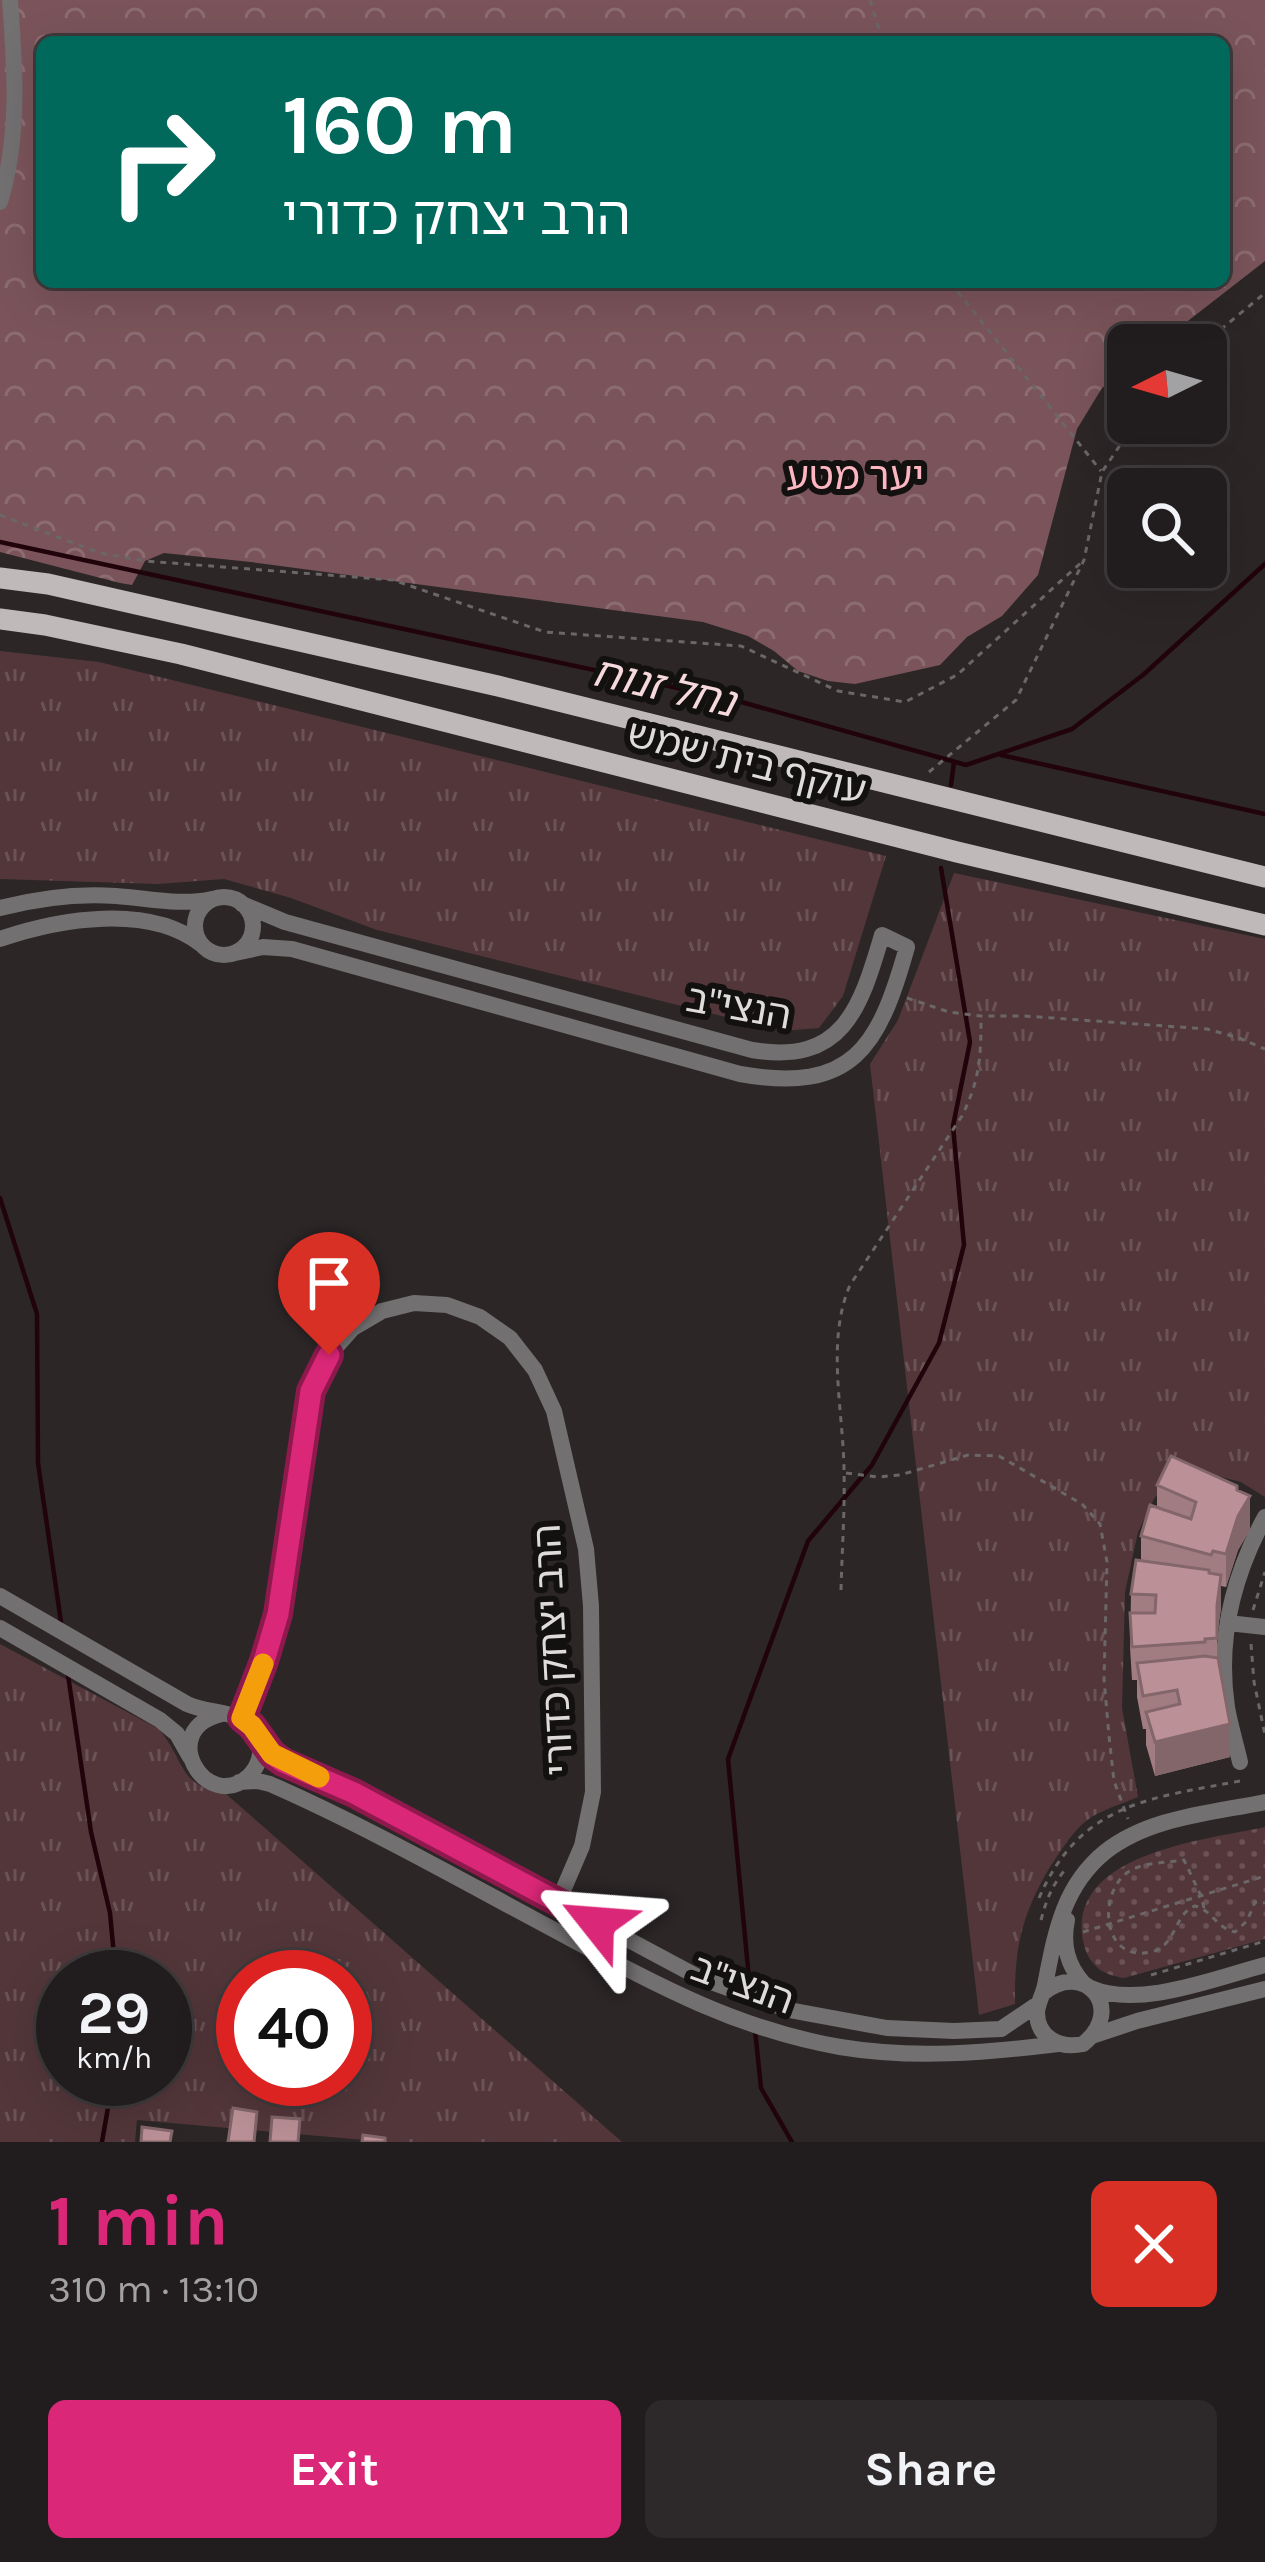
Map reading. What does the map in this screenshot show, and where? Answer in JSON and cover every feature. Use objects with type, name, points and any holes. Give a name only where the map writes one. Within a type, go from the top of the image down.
[{"type":"main road","name":"עוקף בית שמש","points":[[0,578],[48,584],[498,686],[1265,877]]},
{"type":"main road","name":"עוקף בית שמש","points":[[0,619],[181,654],[1265,925]]},
{"type":"street","points":[[0,202],[11,154],[16,80],[10,0]]},
{"type":"street","points":[[0,908],[55,896],[192,903],[226,897],[242,904],[252,919],[252,933],[236,953],[217,954],[164,925],[117,920],[54,924],[0,939]]},
{"type":"street","points":[[202,945],[195,919],[212,899]]},
{"type":"street","name":"הנצי\"ב","points":[[236,953],[263,947],[292,950],[718,1068],[800,1080],[823,1075],[859,1053],[893,994],[907,947],[882,935],[859,1000],[838,1031],[811,1049],[774,1054],[285,922],[242,904]]},
{"type":"street","name":"הרב יצחק כדורי","points":[[242,1718],[278,1614],[311,1391],[329,1355],[353,1328],[382,1311],[414,1303],[447,1305],[480,1317],[509,1338],[535,1370],[554,1411],[586,1549],[593,1792],[582,1846],[558,1902]]},
{"type":"street","points":[[1240,1762],[1226,1697],[1224,1654],[1240,1568],[1265,1517]]},
{"type":"street","points":[[0,1596],[187,1704],[242,1718],[257,1735],[258,1763],[239,1782],[211,1783],[198,1773],[177,1734],[162,1721],[0,1628]]},
{"type":"street","points":[[1228,1623],[1258,1626]]},
{"type":"street","points":[[190,1758],[194,1731],[206,1719],[222,1714]]},
{"type":"street","name":"הנצי\"ב","points":[[257,1735],[283,1762],[354,1793],[700,1978],[758,2001],[854,2024],[920,2030],[1001,2029],[1041,1999]]},
{"type":"street","name":"הנצי\"ב","points":[[239,1782],[270,1784],[341,1816],[660,1987],[746,2024],[842,2048],[910,2054],[1058,2044]]},
{"type":"street","points":[[1265,1802],[1158,1824],[1103,1853],[1088,1869],[1057,1922],[1038,2021],[1058,2044],[1078,2045],[1137,2021],[1265,1989]]},
{"type":"street","points":[[1072,1893],[1066,1950],[1070,1965],[1098,1997],[1100,2026],[1092,2037]]},
{"type":"street","points":[[1041,1999],[1062,1982],[1117,1996],[1143,1995],[1265,1965]]},
{"type":"path","points":[[870,0],[881,36]]},
{"type":"path","points":[[955,288],[1102,472]]},
{"type":"path","points":[[1227,324],[1265,293]]},
{"type":"path","points":[[909,788],[1016,700],[1084,560],[1102,472],[1121,444]]},
{"type":"path","points":[[0,515],[100,553],[146,561],[394,580],[545,632],[741,646],[838,691],[905,702],[957,675],[1084,560]]},
{"type":"path","points":[[893,994],[950,1012],[981,1016],[1208,1029],[1265,1049]]},
{"type":"path","points":[[841,1590],[844,1473],[837,1336],[841,1308],[850,1286],[975,1090],[981,1061],[981,1016]]},
{"type":"path","points":[[844,1473],[900,1475],[968,1455],[999,1456],[1082,1504],[1100,1524],[1108,1562],[1104,1679],[1109,1736],[1114,1781],[1134,1834]]},
{"type":"path","points":[[1265,1572],[1255,1602],[1254,1682],[1265,1735]]},
{"type":"path","points":[[1204,1908],[1187,1908],[1166,1944],[1154,1952],[1137,1953],[1114,1941],[1112,1894],[1126,1873],[1138,1868],[1184,1860],[1204,1908],[1219,1925],[1235,1932],[1247,1922],[1255,1902],[1265,1903]]},
{"type":"path","points":[[1077,1922],[1076,1934],[1265,1876]]},
{"type":"path","points":[[1142,1977],[1265,1941]]},
{"type":"green space","name":"יער מטע","points":[[0,0],[1265,0],[1265,261],[1184,324],[1107,324],[1107,384],[1077,429],[1038,575],[1002,616],[967,637],[940,665],[855,684],[828,681],[798,671],[748,636],[703,622],[164,553],[145,561],[132,585],[0,552]]},
{"type":"green space","points":[[0,651],[99,662],[886,856],[843,996],[819,1028],[782,1031],[377,930],[224,879],[158,884],[0,879]]},
{"type":"green space","points":[[954,873],[1265,939],[1265,1497],[1241,1482],[1177,1466],[1154,1499],[1138,1532],[1125,1592],[1122,1708],[1138,1797],[1092,1817],[1066,1842],[1026,1916],[1018,1949],[1015,2004],[979,2015],[870,1064],[898,1020]]},
{"type":"green space","points":[[0,1644],[159,1729],[191,1779],[226,1794],[622,2142],[387,2142],[137,2120],[135,2142],[0,2142]]},
{"type":"green space","points":[[1265,1827],[1265,1939],[1124,1978],[1094,1964],[1084,1945],[1083,1914],[1095,1890],[1116,1871],[1176,1846]]},
{"type":"building","points":[[1171,1456],[1250,1496],[1226,1554],[1213,1551],[1211,1555],[1141,1536],[1150,1505],[1191,1519],[1196,1502],[1157,1485]]},
{"type":"building","points":[[1136,1560],[1221,1575],[1217,1638],[1132,1647],[1130,1613],[1155,1613],[1156,1595],[1131,1594]]},
{"type":"building","points":[[1218,1658],[1230,1724],[1155,1742],[1146,1712],[1180,1704],[1177,1690],[1143,1696],[1137,1663]]},
{"type":"building","points":[[233,2108],[257,2112],[254,2142],[228,2142]]},
{"type":"building","points":[[272,2117],[300,2119],[298,2142],[270,2142]]},
{"type":"building","points":[[142,2127],[172,2131],[170,2142],[141,2142]]},
{"type":"building","points":[[363,2135],[385,2138],[385,2142],[362,2142]]},
{"type":"waterway","name":"נחל זנוח","points":[[0,542],[738,701],[966,765],[1072,729],[1143,675],[1265,564]]},
{"type":"waterway","points":[[1001,755],[1265,814]]},
{"type":"waterway","points":[[951,785],[954,762]]},
{"type":"waterway","points":[[750,1989],[728,1759],[808,1541],[872,1465],[939,1343],[964,1245],[953,1126],[970,1042],[941,868]]},
{"type":"waterway","points":[[0,1198],[37,1314],[38,1463],[61,1622]]},
{"type":"waterway","points":[[68,1675],[113,1950]]},
{"type":"waterway","points":[[755,2030],[761,2088],[792,2142]]},
{"type":"waterway","points":[[102,2142],[108,2106]]},
{"type":"slow traffic","points":[[263,1664],[242,1718],[272,1754],[319,1777]]},
{"type":"route","points":[[329,1355],[311,1391],[278,1614],[242,1718],[283,1762],[354,1793],[597,1923]]}]
